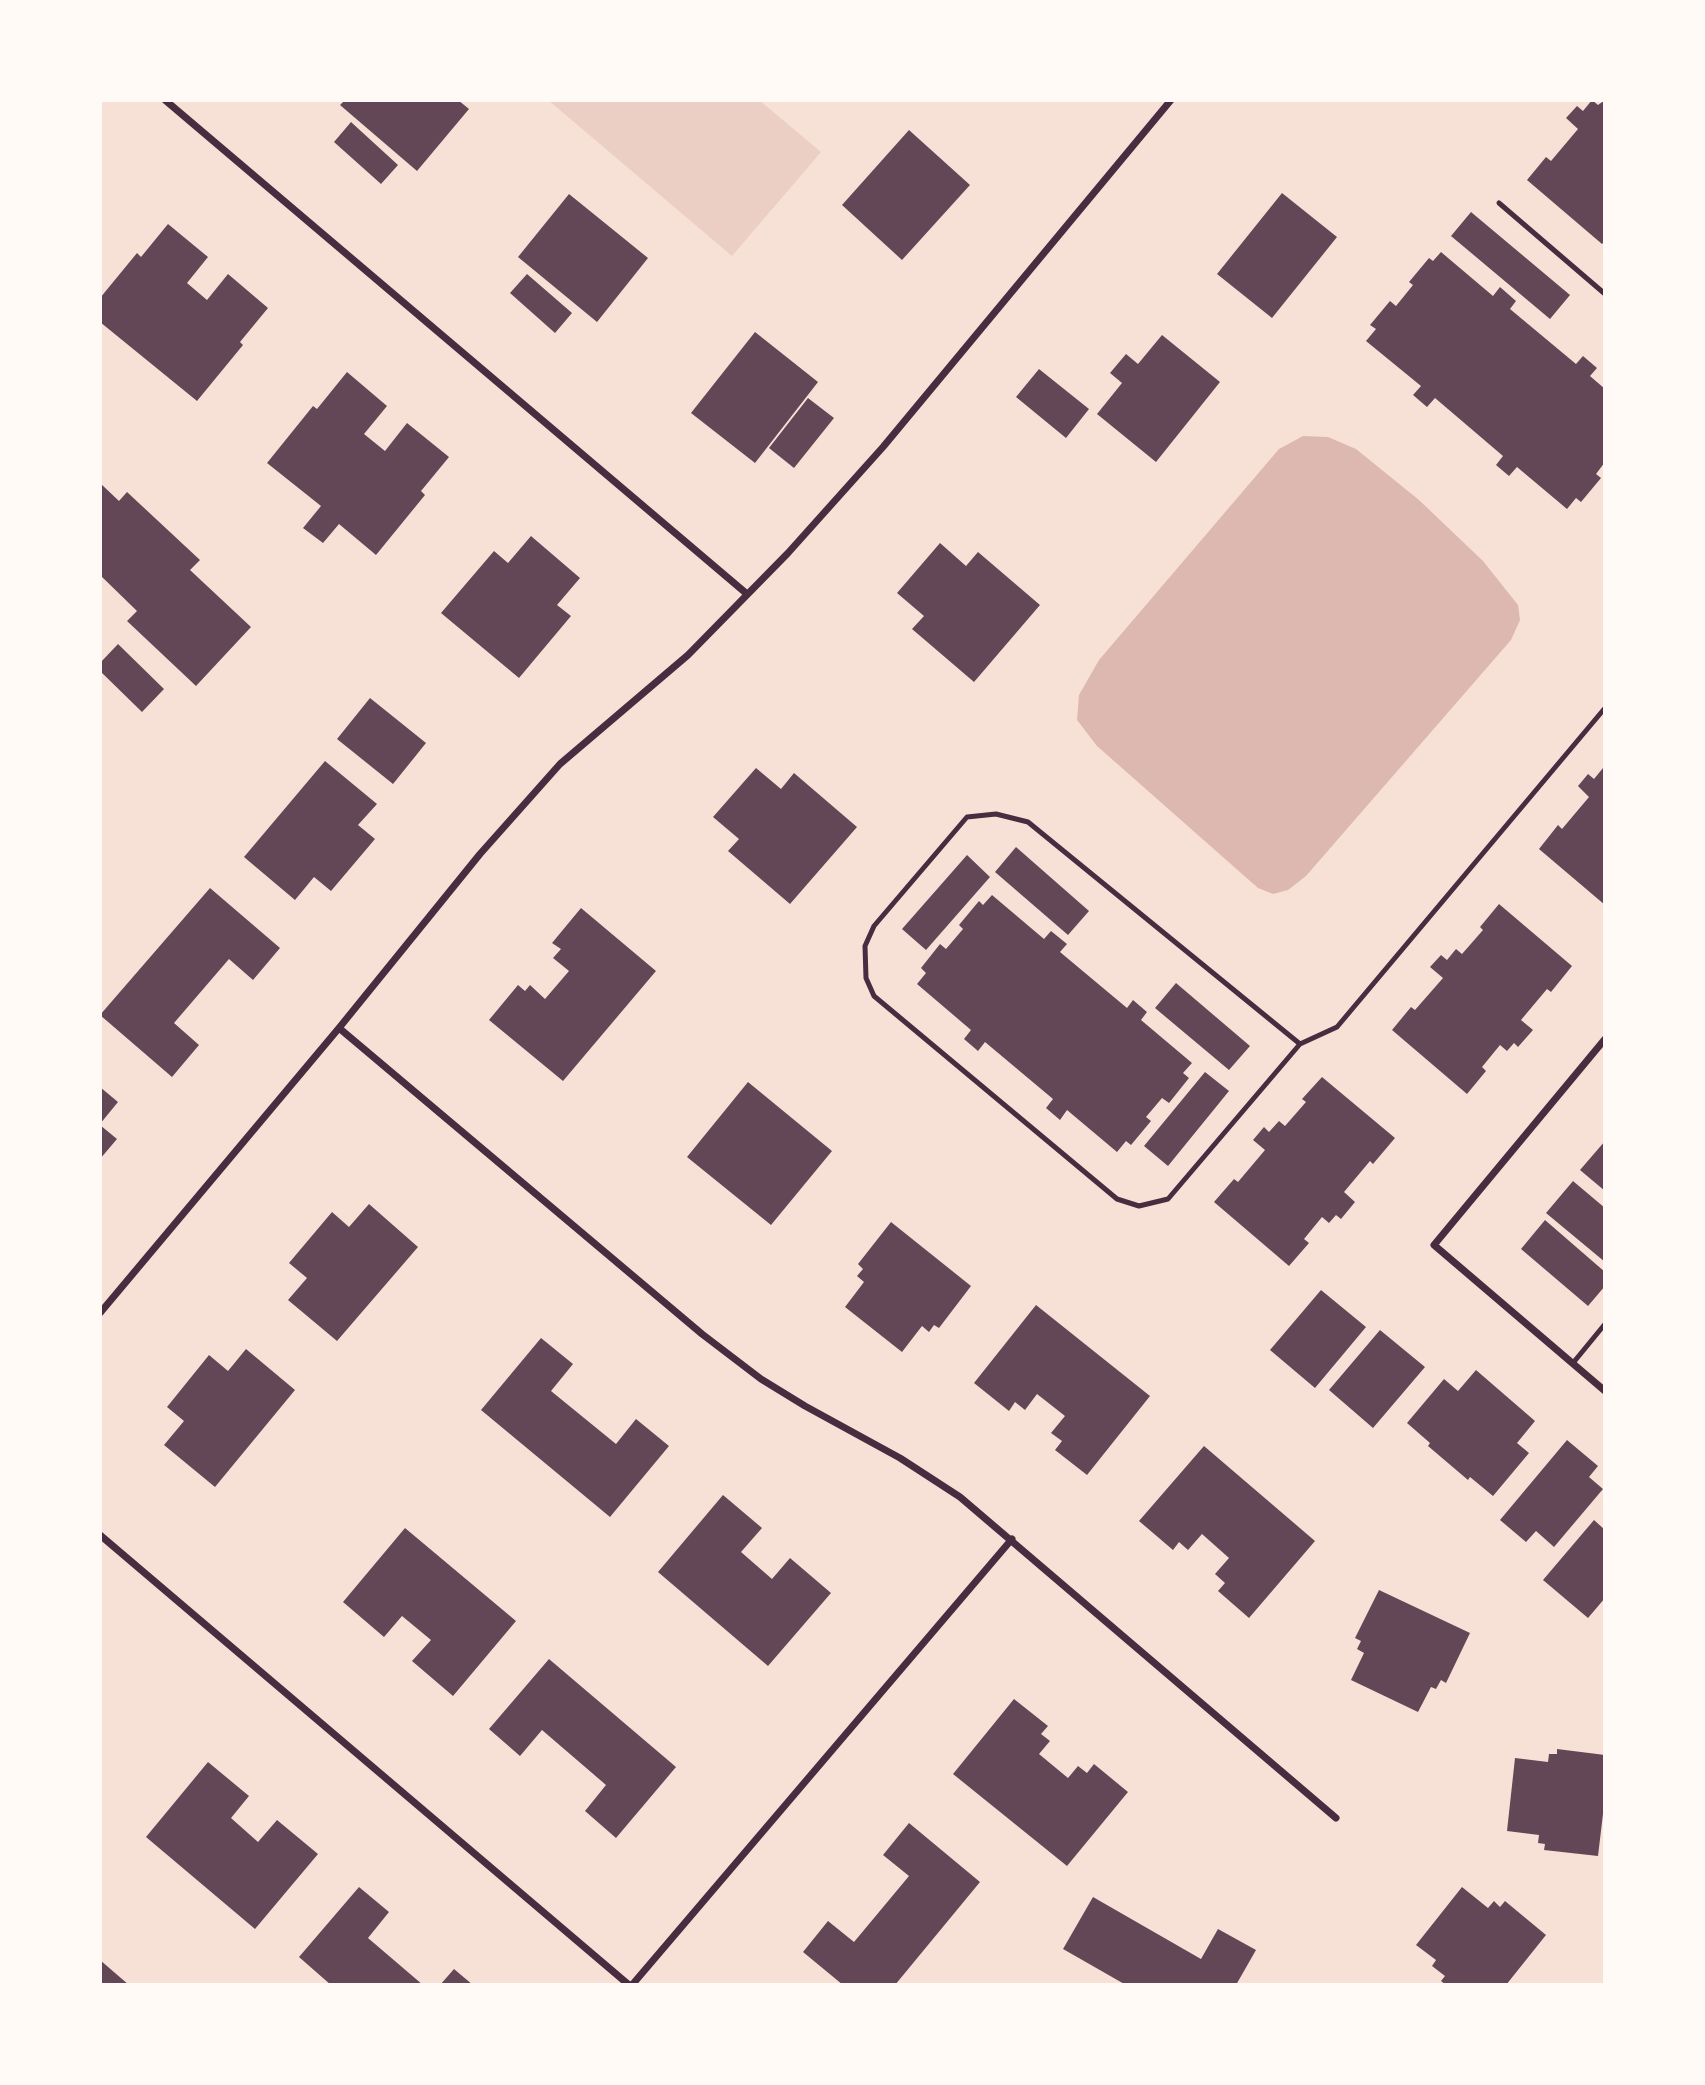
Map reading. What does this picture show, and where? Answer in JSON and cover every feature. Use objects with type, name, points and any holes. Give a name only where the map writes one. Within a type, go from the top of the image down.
[{"type":"street","points":[[165,100],[747,594]]},
{"type":"street","points":[[100,1313],[339,1028],[480,854],[560,764],[688,655],[788,553],[883,447],[1171,100]]},
{"type":"street","points":[[339,1028],[702,1334],[761,1379],[960,1497],[1335,1818]]},
{"type":"street","points":[[1605,1039],[1434,1245],[1605,1391]]},
{"type":"street","points":[[100,1535],[631,1985],[1012,1539]]},
{"type":"lane","points":[[1499,203],[1605,293]]},
{"type":"lane","points":[[1300,1044],[1028,822],[996,814],[967,817],[874,926],[865,946],[866,978],[874,996],[1117,1199],[1139,1206],[1168,1199],[1300,1044],[1337,1027],[1605,708]]},
{"type":"lane","points":[[1573,1363],[1605,1324]]},
{"type":"shaded area","points":[[548,100],[759,100],[821,152],[732,256]]},
{"type":"shaded area","points":[[1303,436],[1328,437],[1356,449],[1419,500],[1483,561],[1518,605],[1520,620],[1511,640],[1306,876],[1288,890],[1273,894],[1258,888],[1097,746],[1077,720],[1079,695],[1099,660],[1279,449]]},
{"type":"building","points":[[345,100],[458,100],[469,109],[417,171],[340,105]]},
{"type":"building","points":[[1592,100],[1598,105],[1605,100],[1605,241],[1602,244],[1527,180],[1546,157],[1551,161],[1578,129],[1566,118],[1577,106],[1583,111]]},
{"type":"building","points":[[351,122],[398,165],[381,184],[334,142]]},
{"type":"building","points":[[909,130],[970,185],[902,260],[842,205]]},
{"type":"building","points":[[1282,193],[1337,237],[1272,318],[1217,274]]},
{"type":"building","points":[[569,194],[648,258],[597,322],[518,257]]},
{"type":"building","points":[[1471,212],[1570,295],[1550,319],[1451,236]]},
{"type":"building","points":[[168,224],[208,257],[187,283],[207,300],[228,274],[268,308],[240,342],[243,345],[197,401],[100,322],[100,298],[137,253],[141,257]]},
{"type":"building","points":[[1441,252],[1493,296],[1500,287],[1516,301],[1510,309],[1576,364],[1583,356],[1597,368],[1590,376],[1605,389],[1605,462],[1596,474],[1601,478],[1581,502],[1576,498],[1567,509],[1517,467],[1509,476],[1496,465],[1503,456],[1435,398],[1427,407],[1413,395],[1421,386],[1366,341],[1376,329],[1370,325],[1390,301],[1396,306],[1413,285],[1409,282],[1429,258],[1433,261]]},
{"type":"building","points":[[527,274],[572,313],[555,333],[510,293]]},
{"type":"building","points":[[755,332],[818,382],[755,463],[691,413]]},
{"type":"building","points":[[1162,335],[1220,382],[1156,462],[1097,414],[1122,383],[1110,373],[1126,354],[1138,364]]},
{"type":"building","points":[[1039,369],[1089,409],[1066,438],[1016,397]]},
{"type":"building","points":[[347,372],[387,406],[364,434],[385,451],[407,423],[449,457],[421,491],[425,495],[376,555],[339,524],[323,543],[303,528],[321,506],[267,463],[313,406],[317,409]]},
{"type":"building","points":[[808,398],[834,418],[794,468],[769,448]]},
{"type":"building","points":[[100,483],[119,501],[127,492],[200,560],[190,570],[251,627],[196,686],[127,621],[137,611],[100,575]]},
{"type":"building","points":[[531,536],[580,578],[557,605],[571,616],[519,678],[441,613],[494,551],[508,563]]},
{"type":"building","points":[[940,543],[966,566],[978,552],[1040,605],[974,682],[912,629],[924,616],[897,593]]},
{"type":"building","points":[[118,644],[164,689],[142,712],[100,671],[100,663]]},
{"type":"building","points":[[370,698],[426,743],[393,784],[337,739]]},
{"type":"building","points":[[325,761],[377,804],[358,825],[375,839],[331,891],[314,877],[295,900],[244,857]]},
{"type":"building","points":[[756,768],[781,789],[794,773],[857,827],[790,904],[728,851],[739,839],[713,817]]},
{"type":"building","points":[[1603,768],[1605,905],[1539,849],[1558,825],[1562,829],[1589,797],[1578,786],[1588,774],[1594,779]]},
{"type":"building","points":[[1016,847],[1089,911],[1068,935],[995,872]]},
{"type":"building","points":[[967,855],[990,877],[926,950],[902,929]]},
{"type":"building","points":[[210,888],[280,948],[253,980],[229,959],[174,1023],[199,1045],[172,1077],[100,1015]]},
{"type":"building","points":[[992,895],[1044,939],[1051,931],[1067,944],[1060,952],[1127,1008],[1133,1000],[1147,1012],[1141,1020],[1192,1063],[1183,1073],[1189,1078],[1169,1103],[1162,1098],[1146,1117],[1151,1121],[1131,1145],[1126,1141],[1117,1152],[1067,1110],[1060,1120],[1046,1108],[1053,1099],[985,1042],[978,1051],[964,1039],[971,1030],[917,984],[926,973],[921,968],[940,944],[946,949],[963,929],[959,925],[979,901],[983,905]]},
{"type":"building","points":[[1499,904],[1572,966],[1551,992],[1547,989],[1521,1020],[1533,1030],[1518,1047],[1514,1043],[1507,1051],[1500,1045],[1482,1067],[1486,1071],[1467,1094],[1392,1030],[1411,1007],[1415,1010],[1443,978],[1430,967],[1441,955],[1447,960],[1456,949],[1462,954],[1483,930],[1480,927]]},
{"type":"building","points":[[581,908],[656,971],[563,1081],[489,1020],[518,985],[525,991],[530,985],[545,999],[569,971],[553,958],[561,949],[552,943]]},
{"type":"building","points":[[1176,983],[1250,1046],[1229,1070],[1155,1008]]},
{"type":"building","points":[[1205,1072],[1229,1091],[1168,1166],[1144,1146]]},
{"type":"building","points":[[1322,1077],[1395,1138],[1373,1164],[1370,1161],[1344,1192],[1355,1202],[1341,1219],[1336,1215],[1329,1223],[1322,1217],[1304,1239],[1309,1243],[1289,1266],[1214,1202],[1234,1179],[1238,1182],[1265,1150],[1253,1140],[1264,1127],[1269,1132],[1279,1121],[1285,1126],[1306,1102],[1302,1099]]},
{"type":"building","points":[[748,1082],[832,1151],[771,1225],[687,1157]]},
{"type":"building","points":[[100,1087],[118,1102],[100,1124]]},
{"type":"building","points":[[100,1125],[117,1139],[100,1159]]},
{"type":"building","points":[[1605,1141],[1605,1191],[1580,1170]]},
{"type":"building","points":[[1573,1181],[1605,1208],[1605,1262],[1546,1213]]},
{"type":"building","points":[[369,1204],[418,1247],[337,1341],[288,1300],[307,1278],[289,1263],[332,1212],[349,1227]]},
{"type":"building","points":[[1545,1220],[1605,1272],[1605,1286],[1588,1306],[1521,1249]]},
{"type":"building","points":[[891,1222],[971,1286],[939,1328],[934,1325],[929,1332],[922,1326],[902,1352],[845,1307],[864,1282],[857,1276],[863,1269],[858,1264]]},
{"type":"building","points":[[1321,1290],[1366,1327],[1315,1388],[1270,1350]]},
{"type":"building","points":[[1036,1305],[1150,1396],[1087,1475],[1055,1450],[1062,1441],[1051,1433],[1065,1416],[1037,1394],[1025,1410],[1015,1402],[1009,1411],[974,1383]]},
{"type":"building","points":[[1380,1330],[1425,1367],[1373,1428],[1329,1390]]},
{"type":"building","points":[[541,1338],[573,1364],[551,1391],[616,1444],[636,1419],[669,1446],[610,1517],[481,1410]]},
{"type":"building","points":[[246,1349],[295,1390],[215,1487],[164,1445],[184,1421],[167,1407],[209,1355],[228,1371]]},
{"type":"building","points":[[1476,1370],[1535,1421],[1517,1443],[1529,1453],[1493,1496],[1470,1477],[1468,1480],[1428,1446],[1430,1443],[1407,1423],[1444,1379],[1458,1391]]},
{"type":"building","points":[[1567,1440],[1598,1466],[1589,1477],[1603,1489],[1554,1547],[1536,1531],[1526,1542],[1500,1520]]},
{"type":"building","points":[[1204,1446],[1315,1541],[1249,1618],[1218,1591],[1225,1583],[1215,1574],[1229,1558],[1202,1534],[1188,1550],[1179,1542],[1173,1550],[1139,1521]]},
{"type":"building","points":[[723,1495],[762,1528],[741,1552],[772,1579],[790,1558],[831,1593],[768,1666],[658,1572]]},
{"type":"building","points":[[1594,1520],[1605,1530],[1605,1598],[1588,1618],[1543,1580]]},
{"type":"building","points":[[405,1528],[516,1621],[453,1696],[412,1661],[431,1640],[402,1616],[384,1637],[343,1602]]},
{"type":"building","points":[[1379,1590],[1470,1633],[1446,1683],[1441,1680],[1436,1689],[1431,1687],[1418,1712],[1351,1680],[1364,1653],[1357,1649],[1361,1641],[1355,1638]]},
{"type":"building","points":[[549,1659],[676,1767],[616,1838],[585,1811],[606,1785],[542,1730],[520,1756],[489,1729]]},
{"type":"building","points":[[1014,1699],[1048,1726],[1041,1734],[1050,1741],[1039,1754],[1068,1778],[1078,1766],[1087,1773],[1094,1764],[1128,1792],[1067,1866],[953,1774]]},
{"type":"building","points":[[1557,1749],[1605,1755],[1605,1797],[1598,1856],[1544,1850],[1545,1844],[1538,1843],[1539,1835],[1507,1831],[1515,1758],[1548,1762],[1549,1754],[1557,1754]]},
{"type":"building","points":[[208,1762],[249,1796],[231,1818],[258,1842],[277,1820],[318,1854],[255,1929],[146,1837]]},
{"type":"building","points":[[909,1823],[980,1882],[895,1985],[843,1985],[803,1952],[828,1921],[854,1942],[909,1876],[883,1855]]},
{"type":"building","points":[[359,1887],[389,1912],[368,1938],[423,1985],[331,1985],[299,1957]]},
{"type":"building","points":[[1462,1887],[1488,1908],[1494,1901],[1500,1907],[1505,1901],[1546,1935],[1506,1985],[1446,1985],[1441,1981],[1445,1976],[1432,1966],[1436,1960],[1416,1945]]},
{"type":"building","points":[[1093,1897],[1201,1959],[1218,1929],[1256,1950],[1236,1985],[1126,1985],[1063,1949]]},
{"type":"building","points":[[100,1960],[129,1985],[100,1985]]},
{"type":"building","points":[[454,1969],[473,1985],[440,1985]]}]
